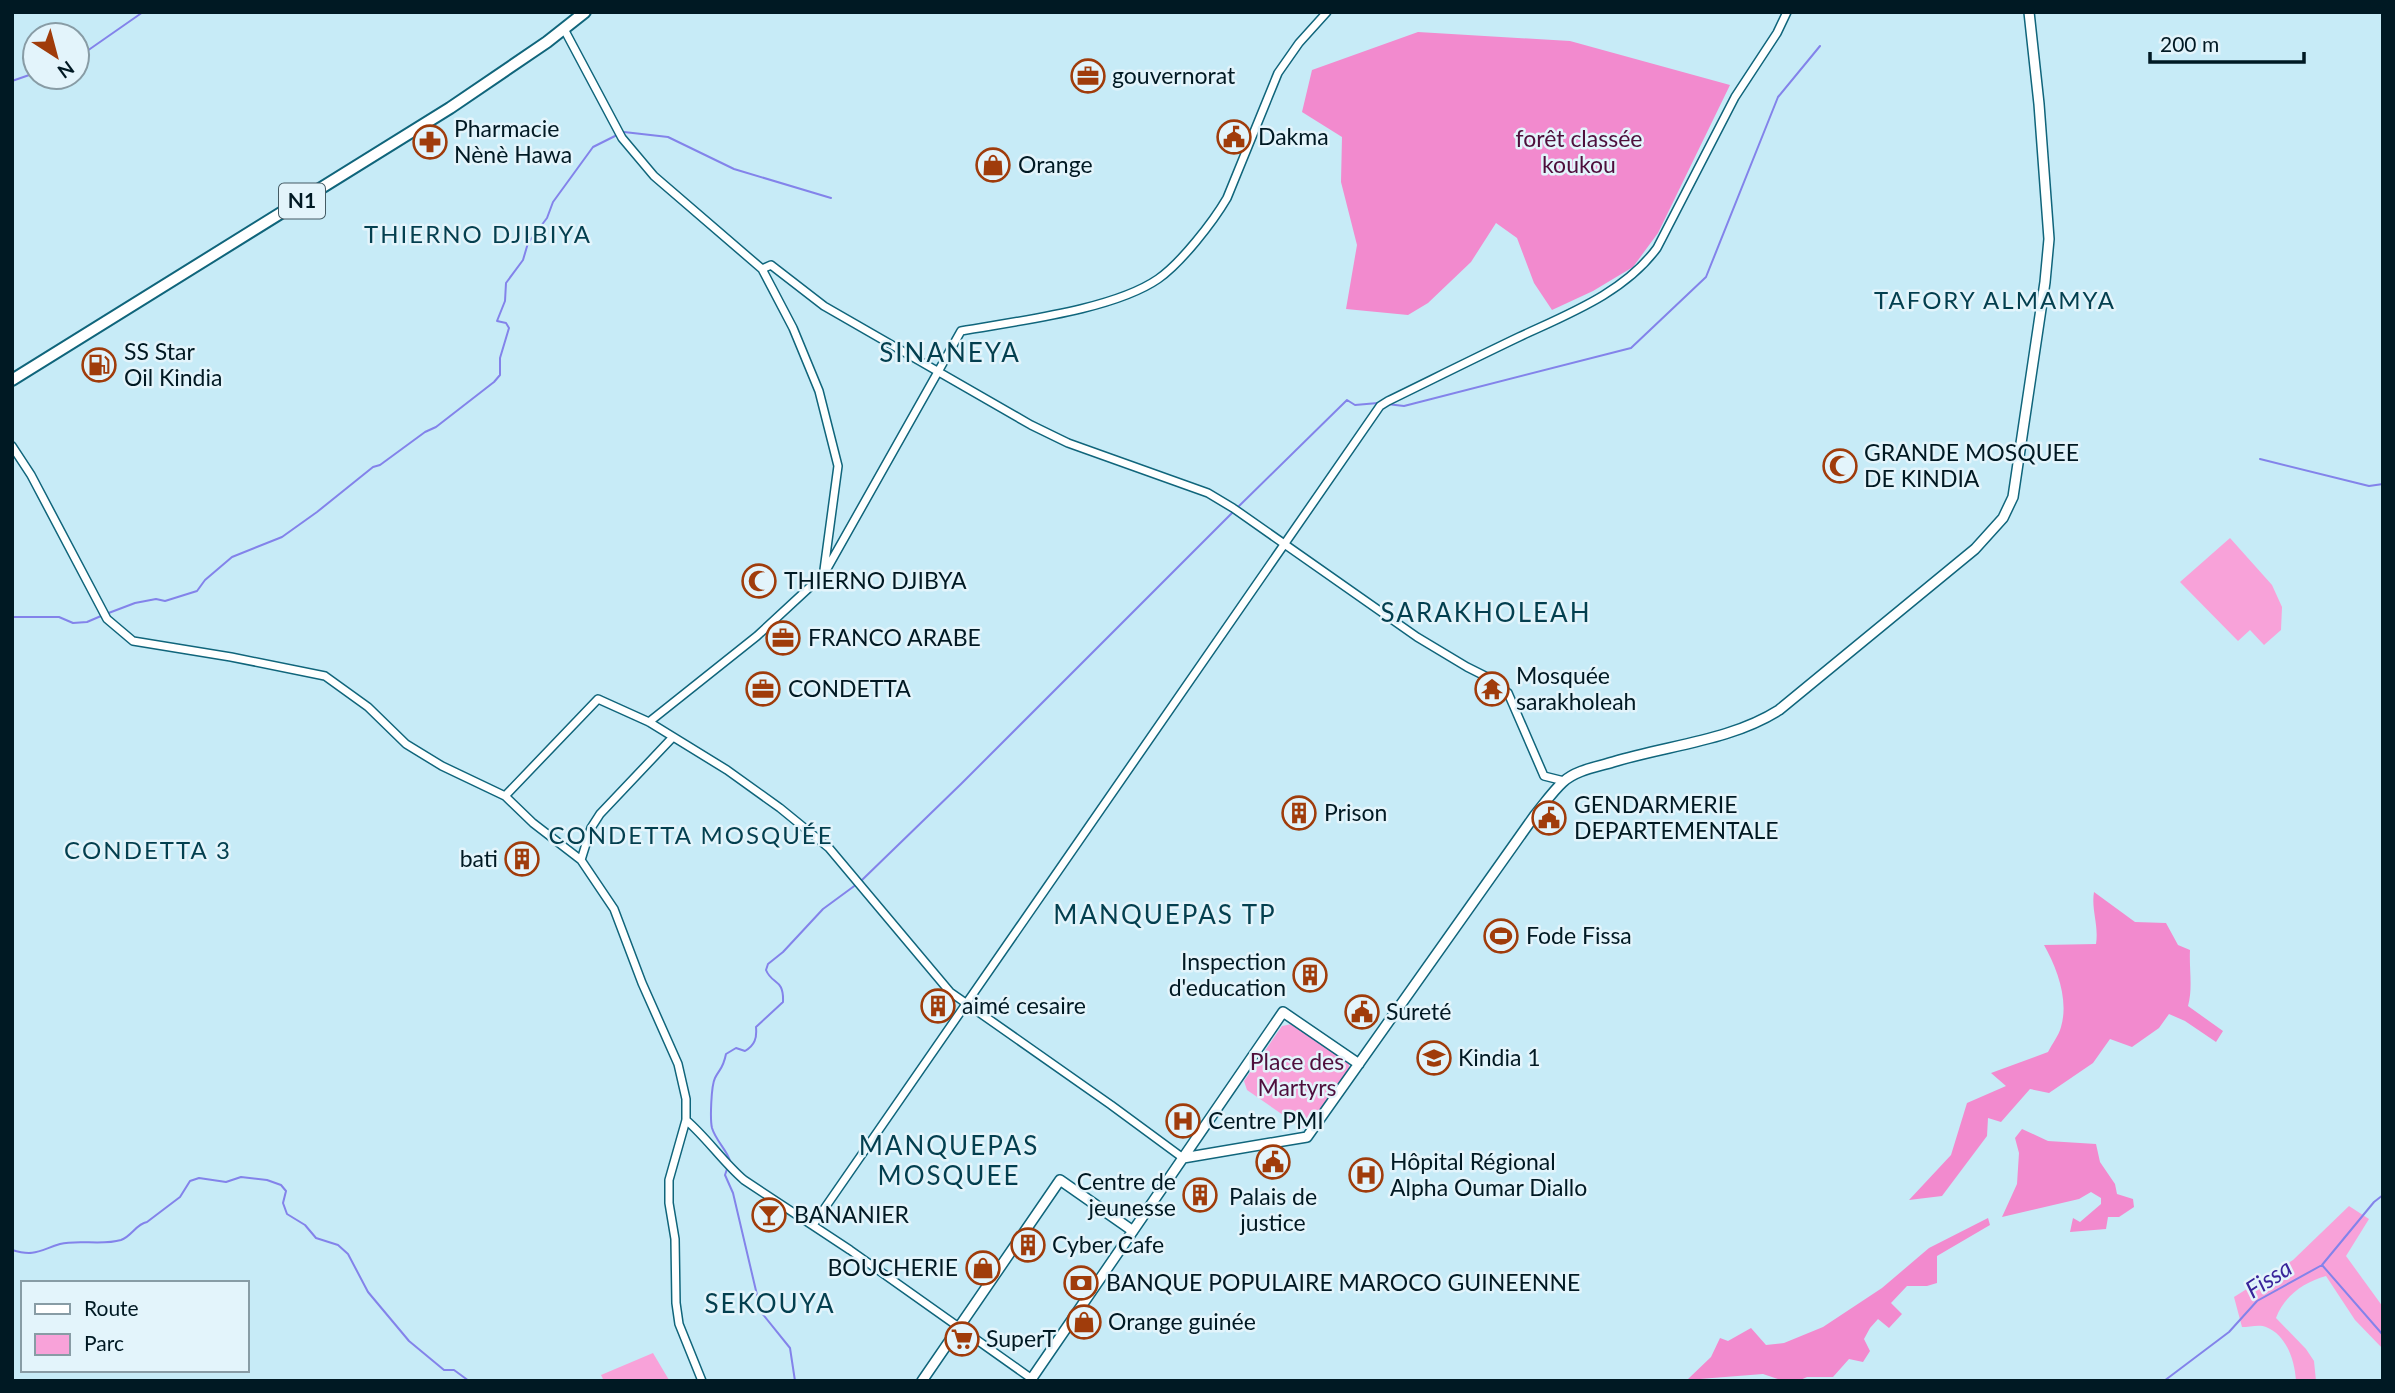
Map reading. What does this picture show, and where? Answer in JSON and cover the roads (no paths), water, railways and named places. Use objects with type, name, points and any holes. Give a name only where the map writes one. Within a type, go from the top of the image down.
[{"type":"highway","name":"N1","points":[[12,380],[450,108],[585,12]]},
{"type":"main road","points":[[1183,1158],[1307,1137],[1535,815],[1564,781],[1586,770],[1734,732],[1760,721],[1779,709],[1975,549],[2003,518],[2013,497],[2049,239],[2029,12]]},
{"type":"main road","points":[[1031,1380],[1283,1012],[1359,1064]]},
{"type":"main road","points":[[922,1381],[1060,1180],[1133,1231]]},
{"type":"street","points":[[649,722],[757,636],[824,575],[961,331],[1061,312],[1112,299],[1138,290],[1168,271],[1216,217],[1227,198],[1278,73],[1299,43],[1328,12]]},
{"type":"street","points":[[814,1226],[1380,406],[1580,308],[1629,280],[1646,264],[1657,248],[1735,97],[1777,33],[1787,12]]},
{"type":"street","points":[[564,29],[620,135],[654,176],[762,269],[793,328],[819,391],[838,466],[824,575]]},
{"type":"street","points":[[762,269],[771,265],[824,306],[1031,425],[1068,443],[1208,493],[1235,510],[1418,637],[1489,678],[1508,693],[1544,776],[1564,781]]},
{"type":"street","points":[[12,446],[32,475],[105,615],[133,641],[325,676],[368,707],[407,744],[442,766],[505,796],[533,823],[581,860],[614,909],[642,983],[678,1064],[686,1098],[686,1120],[669,1180],[669,1203],[676,1239],[676,1303],[679,1324],[702,1381]]},
{"type":"street","points":[[505,796],[598,699],[649,722],[727,770],[829,848],[950,992],[1183,1158]]},
{"type":"street","points":[[581,860],[591,828],[600,814],[672,738]]},
{"type":"street","points":[[686,1120],[744,1180],[838,1242],[1031,1380]]},
{"type":"waterway","points":[[91,48],[143,12]]},
{"type":"waterway","points":[[1387,404],[1404,406],[1631,348],[1706,277],[1778,97],[1820,46]]},
{"type":"waterway","points":[[12,81],[21,78]]},
{"type":"waterway","points":[[624,132],[668,137],[734,169],[831,198]]},
{"type":"waterway","points":[[106,614],[135,603],[156,599],[165,601],[197,591],[205,580],[232,557],[282,537],[373,467],[436,427],[494,382],[500,375],[500,358],[509,328],[506,323],[497,321],[505,301],[506,283],[523,260],[528,243],[547,218],[553,202],[593,147],[619,134]]},
{"type":"waterway","points":[[1237,508],[1347,400],[1355,405],[1378,403]]},
{"type":"waterway","points":[[2260,459],[2369,486],[2383,484]]},
{"type":"waterway","points":[[862,880],[1233,512]]},
{"type":"waterway","points":[[12,617],[59,617],[73,623],[87,622],[101,616]]},
{"type":"waterway","points":[[730,1161],[714,1133],[711,1118],[714,1082],[726,1054],[736,1048],[745,1051],[751,1046],[756,1038],[756,1027],[783,1002],[780,985],[766,970],[768,964],[783,952],[823,909],[857,884]]},
{"type":"waterway","points":[[728,1166],[725,1175],[733,1193],[761,1312],[790,1348],[795,1381]]},
{"type":"waterway","points":[[12,1250],[32,1253],[60,1244],[121,1240],[180,1197],[190,1181],[199,1178],[226,1182],[241,1177],[267,1180],[281,1185],[286,1191],[283,1203],[287,1214],[305,1225],[316,1238],[338,1245],[348,1254],[368,1292],[409,1341],[444,1370],[454,1370],[469,1381]]},
{"type":"waterway","name":"Fissa","points":[[2164,1381],[2229,1332],[2257,1301],[2322,1265],[2374,1202],[2383,1195]]},
{"type":"waterway","points":[[2322,1265],[2383,1335]]},
{"type":"place","name":"gouvernorat","points":[[1088,76]]},
{"type":"place","name":"Dakma","points":[[1234,137]]},
{"type":"place","name":"Pharmacie Nènè Hawa","points":[[430,142]]},
{"type":"place","name":"Orange","points":[[993,165]]},
{"type":"place","name":"SS Star Oil Kindia","points":[[99,365]]},
{"type":"place","name":"GRANDE MOSQUEE DE KINDIA","points":[[1840,466]]},
{"type":"place","name":"THIERNO DJIBYA","points":[[759,581]]},
{"type":"place","name":"FRANCO ARABE","points":[[783,638]]},
{"type":"place","name":"CONDETTA","points":[[763,689]]},
{"type":"place","name":"Mosquée sarakholeah","points":[[1492,689]]},
{"type":"place","name":"Prison","points":[[1299,813]]},
{"type":"place","name":"GENDARMERIE DEPARTEMENTALE","points":[[1549,818]]},
{"type":"place","name":"bati","points":[[522,859]]},
{"type":"place","name":"Fode Fissa","points":[[1501,936]]},
{"type":"place","name":"Inspection d'education","points":[[1310,975]]},
{"type":"place","name":"aimé cesaire","points":[[938,1006]]},
{"type":"place","name":"Sureté","points":[[1362,1012]]},
{"type":"place","name":"Kindia 1","points":[[1434,1058]]},
{"type":"place","name":"Centre PMI","points":[[1183,1121]]},
{"type":"place","name":"Palais de justice","points":[[1273,1162]]},
{"type":"place","name":"Hôpital Régional Alpha Oumar Diallo","points":[[1366,1175]]},
{"type":"place","name":"Centre de jeunesse","points":[[1200,1195]]},
{"type":"place","name":"BANANIER","points":[[769,1215]]},
{"type":"place","name":"Cyber Cafe","points":[[1028,1245]]},
{"type":"place","name":"BOUCHERIE","points":[[983,1268]]},
{"type":"place","name":"BANQUE POPULAIRE MAROCO GUINEENNE","points":[[1081,1283]]},
{"type":"place","name":"Orange guinée","points":[[1084,1322]]},
{"type":"place","name":"SuperT","points":[[962,1339]]},
{"type":"district","name":"THIERNO DJIBIYA","points":[[478,235]]},
{"type":"district","name":"TAFORY ALMAMYA","points":[[1995,301]]},
{"type":"district","name":"SINANEYA","points":[[950,353]]},
{"type":"district","name":"SARAKHOLEAH","points":[[1486,613]]},
{"type":"district","name":"СONDETTA MOSQUÉE","points":[[691,836]]},
{"type":"district","name":"СONDETTA 3","points":[[148,851]]},
{"type":"district","name":"MANQUEPAS TP","points":[[1165,915]]},
{"type":"district","name":"MANQUEPAS MOSQUEE","points":[[949,1161]]},
{"type":"district","name":"SEKOUYA","points":[[770,1304]]},
{"type":"park label","name":"forêt classée koukou","points":[[1579,152]]},
{"type":"park label","name":"Place des Martyrs","points":[[1297,1075]]}]
